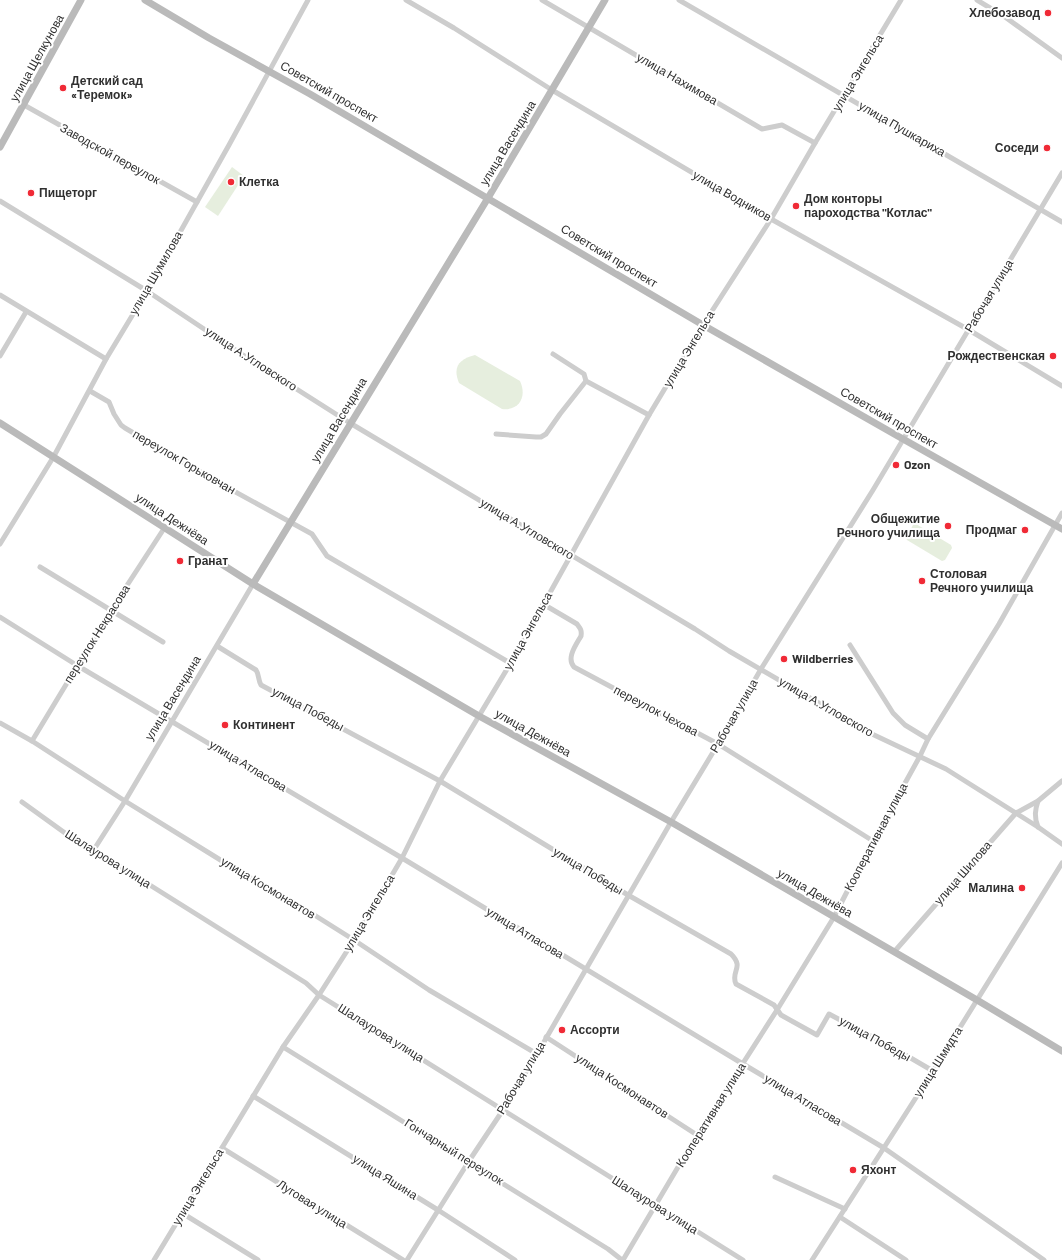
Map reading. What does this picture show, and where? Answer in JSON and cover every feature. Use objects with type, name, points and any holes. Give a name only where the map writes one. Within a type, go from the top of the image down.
[{"type":"main road","name":"улица Щелкунова","points":[[0,147],[81,0]]},
{"type":"main road","name":"Советский проспект","points":[[145,0],[488,198],[703,325],[1062,529]]},
{"type":"main road","name":"улица Васендина","points":[[253,584],[488,198],[590,28],[605,0]]},
{"type":"main road","name":"улица Дежнёва","points":[[0,423],[253,584],[479,716],[671,822],[1062,1051]]},
{"type":"street","name":"улица Шумилова","points":[[0,544],[54,456],[106,359],[147,291],[308,0]]},
{"type":"street","name":"улица Водников","points":[[406,0],[454,28],[552,90],[771,219],[969,330],[1062,386]]},
{"type":"street","name":"улица Нахимова","points":[[542,0],[762,129],[782,125],[815,143]]},
{"type":"street","name":"улица Пушкариха","points":[[679,0],[1062,222]]},
{"type":"street","name":"улица Энгельса","points":[[154,1260],[284,1046],[354,940],[402,858],[440,781],[510,663],[649,415],[703,325],[771,219],[815,143],[902,0]]},
{"type":"street","points":[[977,0],[1062,58]]},
{"type":"street","name":"Заводской переулок","points":[[24,105],[196,202]]},
{"type":"street","name":"Рабочая улица","points":[[407,1260],[537,1054],[628,895],[761,669],[845,535],[1062,173]]},
{"type":"street","name":"улица А.Угловского","points":[[0,200],[147,291],[350,423],[872,734],[946,769],[1038,827],[1062,844]]},
{"type":"street","points":[[0,295],[106,359]]},
{"type":"street","points":[[0,356],[26,312]]},
{"type":"street","points":[[553,354],[584,374],[586,381],[649,415]]},
{"type":"street","points":[[496,434],[541,437],[546,434],[586,381]]},
{"type":"street","name":"переулок Горьковчан","points":[[90,391],[109,402],[114,414],[121,425],[125,428],[221,484],[291,522]]},
{"type":"street","name":"Кооперативная улица","points":[[623,1260],[698,1135],[834,918],[873,841],[928,739],[999,624],[1062,513]]},
{"type":"street","points":[[291,522],[312,534],[327,556],[510,663]]},
{"type":"street","name":"переулок Некрасова","points":[[32,741],[111,610],[165,527]]},
{"type":"street","points":[[40,567],[162,642]]},
{"type":"street","name":"улица Васендина","points":[[93,851],[125,801],[253,584]]},
{"type":"street","name":"переулок Чехова","points":[[543,604],[577,624],[580,628],[581,636],[570,657],[574,667],[718,744],[873,841]]},
{"type":"street","name":"улица Атласова","points":[[0,616],[78,666],[402,858],[884,1148],[1044,1260]]},
{"type":"street","points":[[850,645],[893,713],[905,725],[928,739]]},
{"type":"street","name":"улица Победы","points":[[217,646],[256,670],[258,672],[259,681],[261,684],[440,781],[628,895],[731,954],[736,959],[738,964],[735,978],[736,984],[774,1006],[781,1015],[817,1035],[829,1014],[897,1050],[932,1071]]},
{"type":"street","name":"улица Космонавтов","points":[[0,723],[32,741],[235,869],[300,906],[430,990],[537,1054]]},
{"type":"street","name":"улица Шилова","points":[[894,952],[1016,813],[1038,801],[1062,781]]},
{"type":"street","points":[[1038,801],[1035,817],[1038,827]]},
{"type":"street","name":"Шалаурова улица","points":[[22,802],[82,846],[102,855],[306,983],[319,995],[743,1260]]},
{"type":"street","name":"улица Шмидта","points":[[812,1260],[884,1148],[1062,863]]},
{"type":"street","name":"улица Космонавтов","points":[[546,1037],[698,1135]]},
{"type":"street","name":"Гончарный переулок","points":[[284,1046],[608,1249],[623,1260]]},
{"type":"street","name":"улица Яшина","points":[[254,1096],[438,1210],[515,1260]]},
{"type":"street","name":"Луговая улица","points":[[222,1148],[403,1260]]},
{"type":"street","points":[[775,1177],[845,1209]]},
{"type":"street","points":[[182,1213],[258,1260]]},
{"type":"street","points":[[840,1217],[906,1260]]},
{"type":"green space","points":[[232,167],[244,176],[218,216],[205,207]]},
{"type":"green space","points":[[475,355],[520,381],[523,392],[517,405],[513,408],[502,409],[459,383],[456,372],[459,364],[465,359]]},
{"type":"green space","points":[[916,524],[951,545],[952,548],[945,560],[942,561],[907,540],[906,538],[913,525]]},
{"type":"place","name":"Хлебозавод","points":[[1048,13]]},
{"type":"place","name":"Детский сад «Теремок»","points":[[63,88]]},
{"type":"place","name":"Соседи","points":[[1047,148]]},
{"type":"place","name":"Клетка","points":[[231,182]]},
{"type":"place","name":"Пищеторг","points":[[31,193]]},
{"type":"place","name":"Дом конторы пароходства \"Котлас\"","points":[[796,206]]},
{"type":"place","name":"Рождественская","points":[[1053,356]]},
{"type":"place","name":"Ozon","points":[[896,465]]},
{"type":"place","name":"Общежитие Речного училища","points":[[948,526]]},
{"type":"place","name":"Продмаг","points":[[1025,530]]},
{"type":"place","name":"Гранат","points":[[180,561]]},
{"type":"place","name":"Столовая Речного училища","points":[[922,581]]},
{"type":"place","name":"Wildberries","points":[[784,659]]},
{"type":"place","name":"Континент","points":[[225,725]]},
{"type":"place","name":"Малина","points":[[1022,888]]},
{"type":"place","name":"Ассорти","points":[[562,1030]]},
{"type":"place","name":"Яхонт","points":[[853,1170]]}]
